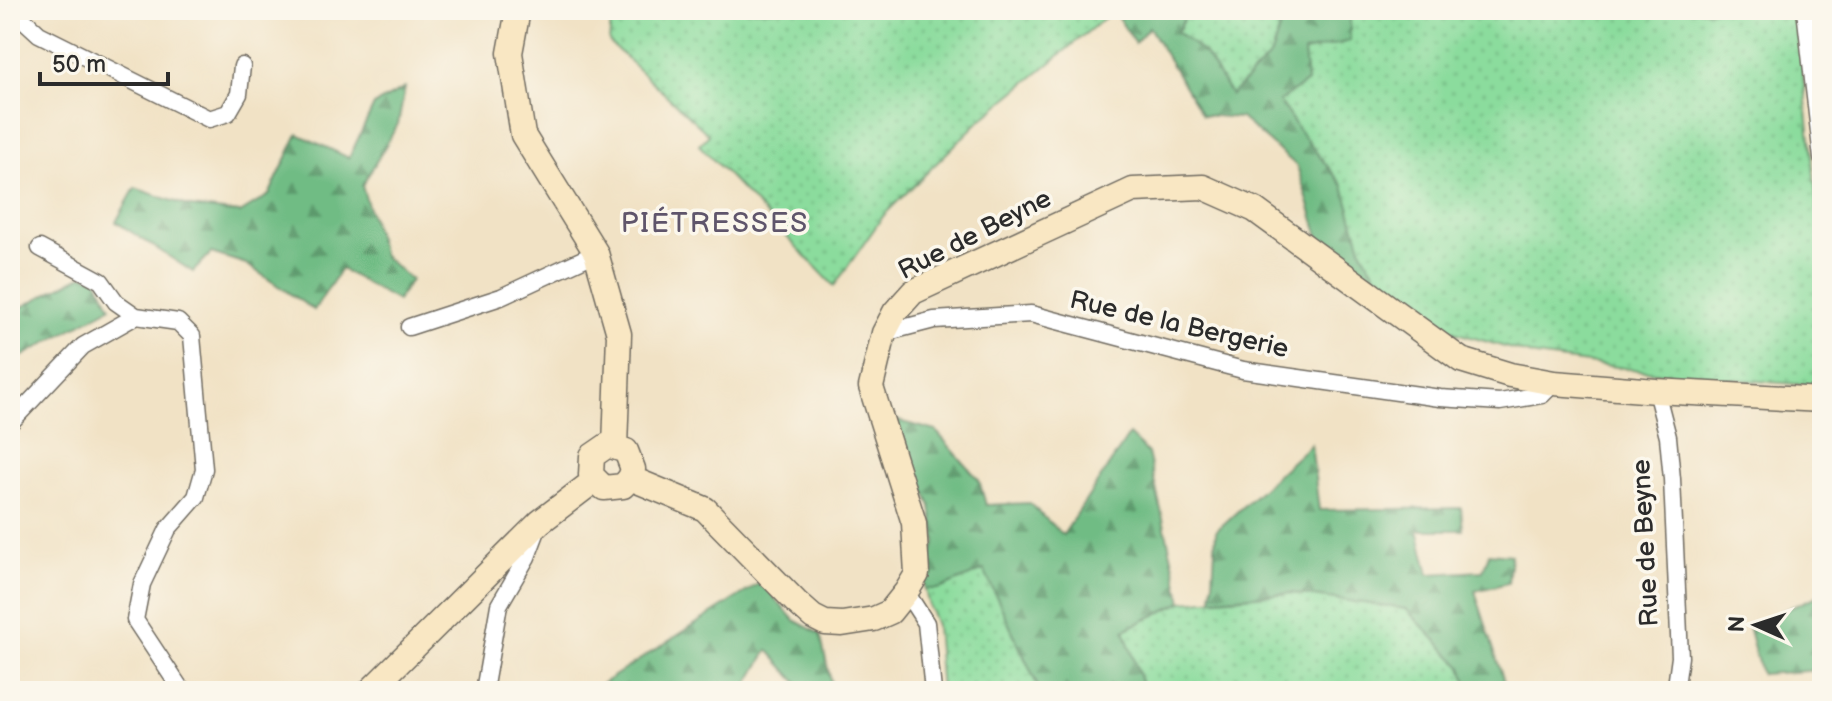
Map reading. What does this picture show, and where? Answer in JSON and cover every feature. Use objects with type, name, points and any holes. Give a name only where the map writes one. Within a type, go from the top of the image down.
[{"type":"street","points":[[13,10],[39,34],[209,119],[228,113],[239,94],[242,66]]},
{"type":"street","points":[[518,10],[510,53],[523,135],[596,253],[619,334],[615,447]]},
{"type":"street","points":[[1805,10],[1822,158]]},
{"type":"street","name":"Rue de Beyne","points":[[906,592],[917,574],[914,523],[871,387],[884,333],[895,312],[913,292],[1133,190],[1203,187],[1255,210],[1461,360],[1510,375],[1554,383],[1822,400]]},
{"type":"street","points":[[40,248],[101,281],[116,302],[136,316],[178,322],[192,336],[204,469],[196,497],[168,529],[142,584],[135,620],[182,691]]},
{"type":"street","points":[[409,327],[501,297],[596,253]]},
{"type":"street","name":"Rue de la Bergerie","points":[[884,333],[934,320],[1031,314],[1243,370],[1440,398],[1500,402],[1542,395],[1554,383]]},
{"type":"street","points":[[10,423],[83,346],[136,316]]},
{"type":"street","name":"Rue de Beyne","points":[[1656,391],[1668,437],[1672,479],[1680,657],[1673,691]]},
{"type":"street","points":[[608,445],[626,451],[633,469],[630,478],[623,486],[604,488],[591,475],[592,456],[608,445]]},
{"type":"street","points":[[630,478],[705,509],[796,602],[825,623],[874,619],[890,612],[906,592],[926,623],[933,691]]},
{"type":"street","points":[[370,691],[540,522],[595,480]]},
{"type":"street","points":[[484,691],[499,605],[527,557],[540,522]]},
{"type":"green space","points":[[612,10],[1113,11],[977,123],[884,215],[834,286],[699,145],[709,135],[609,42]]},
{"type":"green space","points":[[1113,10],[1186,10],[1177,32],[1205,54],[1231,95],[1271,55],[1285,10],[1350,10],[1350,41],[1304,52],[1307,82],[1279,101],[1343,186],[1362,251],[1378,279],[1414,308],[1457,333],[1443,342],[1322,246],[1297,166],[1241,118],[1202,115],[1149,27],[1135,43]]},
{"type":"green space","points":[[1186,10],[1285,10],[1271,55],[1231,95],[1205,54],[1177,32]]},
{"type":"green space","points":[[1350,10],[1796,10],[1822,250],[1822,386],[1676,375],[1536,356],[1457,333],[1414,308],[1378,279],[1362,252],[1343,186],[1279,101],[1307,82],[1303,52],[1350,41]]},
{"type":"green space","points":[[405,88],[398,124],[362,186],[383,256],[411,280],[397,301],[341,269],[314,310],[246,264],[211,253],[193,272],[116,222],[135,188],[191,207],[240,213],[269,195],[298,134],[349,158],[374,105]]},
{"type":"green space","points":[[83,275],[97,279],[111,307],[10,363],[10,313]]},
{"type":"green space","points":[[895,420],[936,431],[979,480],[986,505],[1029,503],[1063,535],[1129,435],[1148,453],[1182,602],[1124,630],[1144,691],[1040,691],[984,570],[939,589],[925,589],[923,577],[936,542],[931,506]]},
{"type":"green space","points":[[1311,444],[1319,510],[1461,508],[1463,530],[1418,530],[1429,574],[1483,571],[1489,553],[1511,555],[1508,583],[1475,591],[1507,691],[1470,691],[1462,667],[1406,609],[1292,593],[1212,599],[1216,531]]},
{"type":"green space","points":[[984,569],[1040,691],[941,691],[936,625],[925,589],[939,589]]},
{"type":"green space","points":[[763,581],[794,620],[820,634],[833,691],[805,691],[768,650],[744,691],[598,691],[597,687]]},
{"type":"green space","points":[[1292,593],[1406,609],[1462,667],[1470,691],[1144,691],[1124,630],[1182,602]]},
{"type":"green space","points":[[1822,594],[1822,670],[1761,674],[1748,626]]},
{"type":"district","name":"PIÉTRESSES","points":[[715,223]]}]
